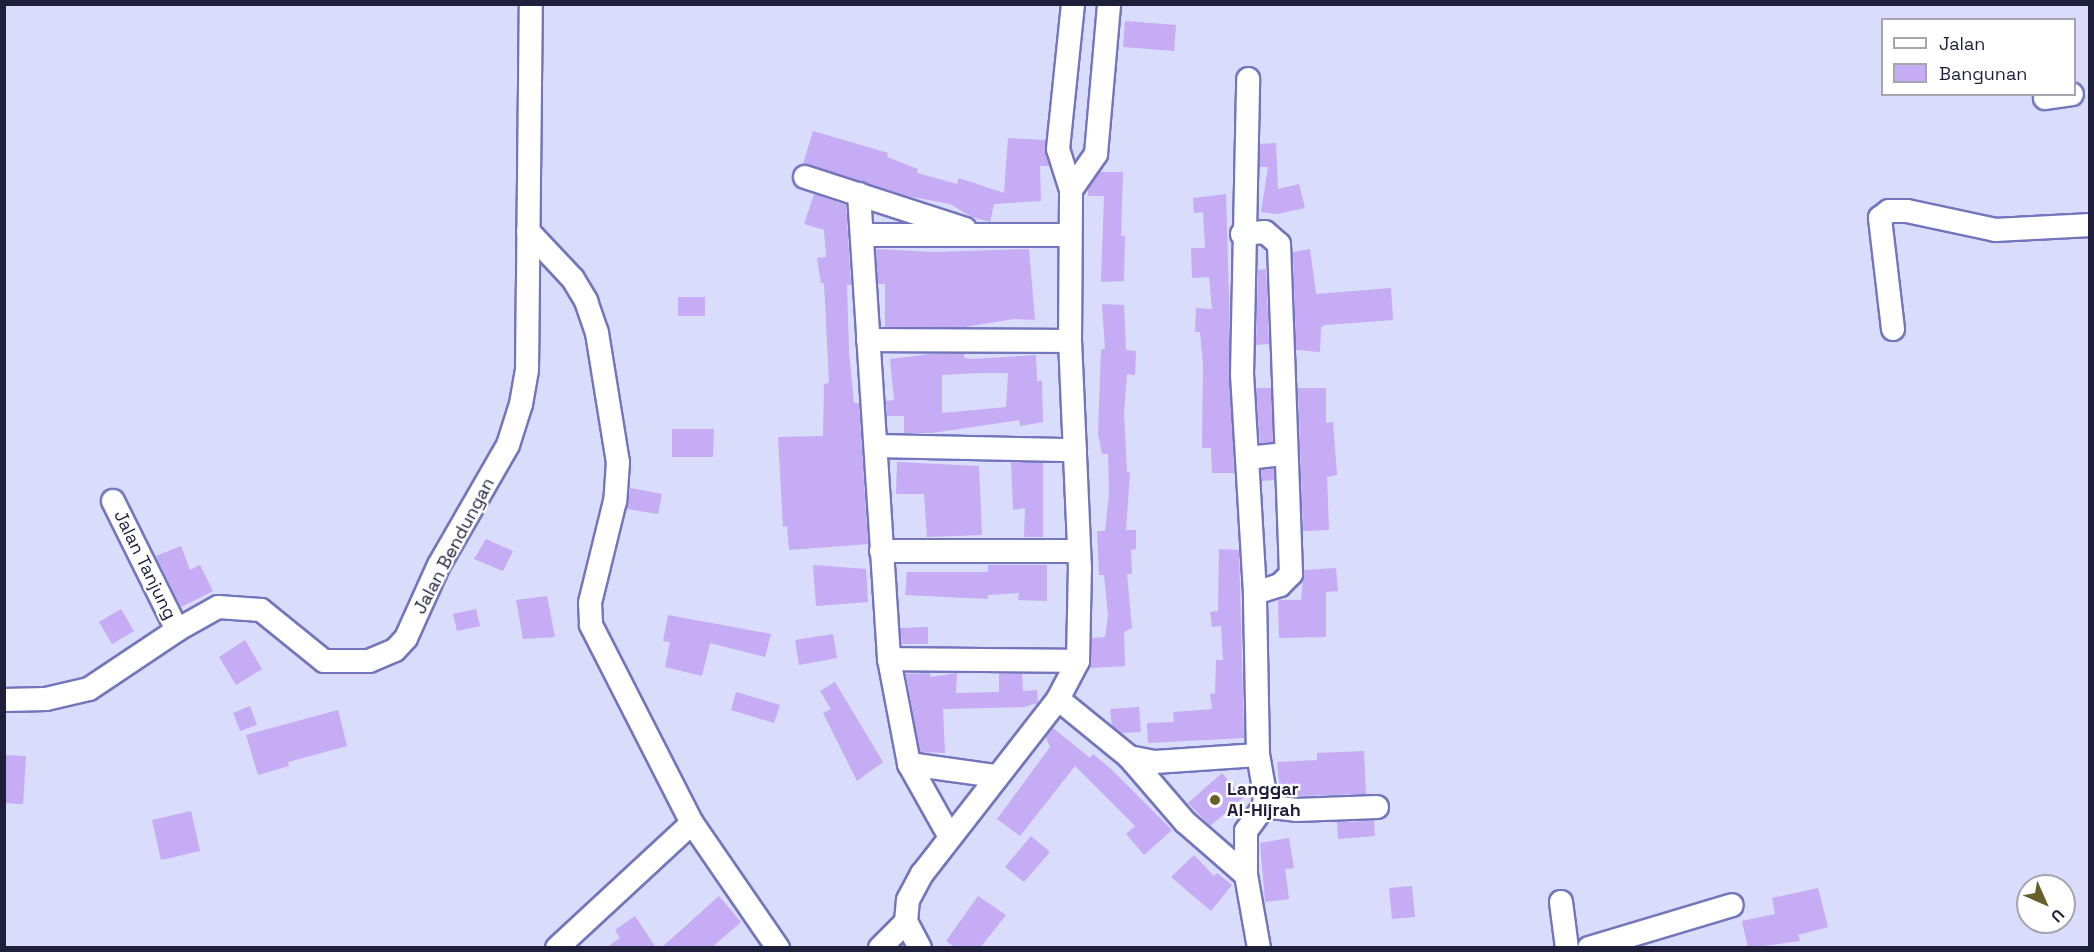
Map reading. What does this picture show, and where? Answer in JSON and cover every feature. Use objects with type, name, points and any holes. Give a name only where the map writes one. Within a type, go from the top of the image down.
[{"type":"street","name":"Jalan Bendungan","points":[[4,700],[46,699],[89,689],[177,630],[218,607],[244,607],[272,616],[324,661],[369,661],[400,644],[439,565],[508,445],[521,404],[527,370],[531,4]]},
{"type":"street","points":[[920,948],[906,922],[909,900],[950,837],[1058,699],[1078,661],[1079,551],[1070,341],[1071,190],[1058,149],[1074,4]]},
{"type":"street","points":[[1071,190],[1096,154],[1109,4]]},
{"type":"street","points":[[1248,79],[1242,234],[1242,375],[1255,593],[1258,755],[1264,806],[1246,831],[1246,875],[1259,948]]},
{"type":"street","points":[[2044,98],[2058,96]]},
{"type":"street","points":[[805,177],[974,233]]},
{"type":"street","points":[[859,194],[864,235],[868,340],[889,659],[909,764],[950,837]]},
{"type":"street","points":[[1893,329],[1880,218],[1889,211],[1907,211],[1996,230],[2090,225]]},
{"type":"street","points":[[528,231],[573,279],[586,301],[597,333],[618,462],[615,501],[590,603],[591,625],[692,824],[778,948]]},
{"type":"street","points":[[1242,234],[1265,232],[1278,244],[1281,371],[1291,574],[1280,585],[1255,593]]},
{"type":"street","points":[[864,235],[974,233],[1069,235]]},
{"type":"street","points":[[868,340],[1070,341]]},
{"type":"street","points":[[1242,375],[1281,371]]},
{"type":"street","points":[[876,446],[1075,450]]},
{"type":"street","points":[[1247,458],[1286,454]]},
{"type":"street","name":"Jalan Tanjung","points":[[113,501],[177,630]]},
{"type":"street","points":[[881,551],[1079,551]]},
{"type":"street","points":[[889,659],[1078,661]]},
{"type":"street","points":[[1058,699],[1129,757],[1185,822],[1246,875]]},
{"type":"street","points":[[1129,757],[1155,762],[1258,755]]},
{"type":"street","points":[[909,764],[996,776]]},
{"type":"street","points":[[1264,806],[1296,810],[1377,807]]},
{"type":"street","points":[[557,948],[692,824]]},
{"type":"street","points":[[1561,902],[1567,948]]},
{"type":"street","points":[[1589,948],[1732,905]]},
{"type":"street","points":[[880,948],[906,922]]},
{"type":"building","points":[[1125,21],[1176,25],[1174,51],[1123,47]]},
{"type":"building","points":[[813,131],[888,153],[887,157],[918,169],[917,173],[957,184],[959,178],[1004,193],[1008,138],[1045,140],[1049,166],[1040,166],[1041,201],[994,204],[990,222],[972,217],[950,204],[907,196],[803,164]]},
{"type":"building","points":[[1276,143],[1278,189],[1299,184],[1305,208],[1277,214],[1261,212],[1268,167],[1260,167],[1260,144]]},
{"type":"building","points":[[1100,172],[1123,172],[1121,236],[1125,236],[1124,281],[1101,282],[1104,196],[1088,196],[1088,188]]},
{"type":"building","points":[[814,194],[846,205],[851,285],[847,285],[849,352],[854,403],[859,403],[868,544],[789,550],[787,526],[783,527],[778,437],[823,436],[824,384],[829,383],[824,283],[821,283],[817,258],[826,257],[824,230],[804,224]]},
{"type":"building","points":[[1226,194],[1234,473],[1212,473],[1211,448],[1202,448],[1203,365],[1200,332],[1195,332],[1196,308],[1212,309],[1209,277],[1192,278],[1191,248],[1205,248],[1203,212],[1194,213],[1193,198]]},
{"type":"building","points":[[876,249],[934,252],[1029,249],[1035,320],[1014,319],[965,327],[885,327],[885,284],[878,284]]},
{"type":"building","points":[[1310,249],[1316,294],[1391,288],[1393,320],[1325,325],[1321,327],[1320,352],[1296,350],[1293,252]]},
{"type":"building","points":[[1266,269],[1269,344],[1256,345],[1258,270]]},
{"type":"building","points":[[678,297],[705,297],[705,316],[678,316]]},
{"type":"building","points":[[1102,304],[1124,305],[1126,350],[1136,351],[1135,375],[1127,374],[1124,413],[1127,472],[1130,472],[1126,530],[1136,530],[1136,549],[1131,550],[1132,574],[1127,574],[1132,628],[1124,632],[1125,666],[1091,668],[1092,638],[1105,637],[1108,615],[1104,575],[1099,575],[1097,531],[1105,531],[1109,494],[1108,454],[1102,454],[1098,433],[1101,349],[1105,349]]},
{"type":"building","points":[[931,354],[964,354],[964,358],[972,359],[1036,355],[1037,381],[1042,381],[1043,422],[1020,426],[1019,420],[932,433],[904,433],[904,416],[887,416],[886,401],[894,400],[890,359]],"holes":[[[1008,373],[1006,407],[942,413],[942,375]]]},
{"type":"building","points":[[1256,388],[1271,388],[1273,442],[1260,443]]},
{"type":"building","points":[[1298,388],[1326,388],[1326,423],[1333,422],[1337,475],[1327,477],[1329,530],[1303,531]]},
{"type":"building","points":[[672,429],[714,429],[713,457],[672,457]]},
{"type":"building","points":[[897,462],[979,466],[982,535],[927,537],[924,494],[896,494]]},
{"type":"building","points":[[1011,462],[1043,463],[1043,537],[1024,537],[1025,508],[1013,510]]},
{"type":"building","points":[[1274,469],[1274,480],[1262,481],[1261,470]]},
{"type":"building","points":[[630,488],[662,494],[658,514],[627,509]]},
{"type":"building","points":[[486,539],[513,551],[503,571],[474,559]]},
{"type":"building","points":[[181,546],[190,570],[200,565],[213,591],[181,607],[156,556]]},
{"type":"building","points":[[1219,549],[1239,550],[1244,738],[1148,743],[1147,723],[1174,722],[1173,712],[1212,709],[1210,694],[1215,693],[1216,660],[1223,660],[1221,626],[1212,627],[1210,612],[1218,611]]},
{"type":"building","points":[[813,565],[866,569],[868,602],[816,606]]},
{"type":"building","points":[[988,565],[1047,565],[1047,601],[1018,600],[1019,593],[988,595],[988,599],[905,595],[907,572],[988,572]]},
{"type":"building","points":[[1336,568],[1338,591],[1326,592],[1326,637],[1279,638],[1278,600],[1301,600],[1304,570]]},
{"type":"building","points":[[547,596],[555,637],[523,639],[516,600]]},
{"type":"building","points":[[121,609],[134,631],[112,644],[99,622]]},
{"type":"building","points":[[476,609],[480,626],[457,631],[453,614]]},
{"type":"building","points":[[668,615],[771,634],[765,657],[710,643],[702,676],[665,667],[670,642],[663,641]]},
{"type":"building","points":[[928,627],[928,644],[902,644],[900,628]]},
{"type":"building","points":[[833,634],[837,658],[799,665],[795,640]]},
{"type":"building","points":[[245,640],[262,669],[236,685],[219,657]]},
{"type":"building","points":[[930,673],[930,677],[957,673],[956,693],[999,692],[999,674],[1022,674],[1023,691],[1037,690],[1038,703],[1024,707],[943,709],[945,753],[920,752],[906,674]]},
{"type":"building","points":[[835,682],[883,762],[857,781],[823,713],[831,709],[820,691]]},
{"type":"building","points":[[736,692],[780,705],[774,723],[731,710]]},
{"type":"building","points":[[250,706],[257,725],[240,731],[233,713]]},
{"type":"building","points":[[1139,707],[1141,732],[1122,733],[1112,726],[1110,709]]},
{"type":"building","points":[[338,710],[347,746],[288,762],[289,766],[258,775],[246,735]]},
{"type":"building","points":[[1053,728],[1090,758],[1093,754],[1111,769],[1172,830],[1144,855],[1126,834],[1135,826],[1075,766],[1020,836],[997,819],[1050,747],[1046,737]]},
{"type":"building","points":[[1364,751],[1366,794],[1292,796],[1292,790],[1280,791],[1277,762],[1317,760],[1317,753]]},
{"type":"building","points":[[4,755],[26,756],[23,804],[4,803]]},
{"type":"building","name":"Langgar Al-Hijrah","points":[[1222,773],[1243,798],[1210,826],[1188,803]]},
{"type":"building","points":[[191,811],[200,851],[161,860],[152,820]]},
{"type":"building","points":[[1374,821],[1375,836],[1338,839],[1337,822]]},
{"type":"building","points":[[1031,836],[1050,852],[1024,882],[1005,867]]},
{"type":"building","points":[[1289,838],[1294,868],[1285,869],[1289,899],[1265,902],[1260,843]]},
{"type":"building","points":[[1194,855],[1214,876],[1217,873],[1232,885],[1211,911],[1171,877]]},
{"type":"building","points":[[1412,886],[1415,917],[1392,919],[1389,888]]},
{"type":"building","points":[[1818,888],[1828,927],[1798,935],[1800,941],[1748,948],[1742,921],[1775,914],[1772,898]]},
{"type":"building","points":[[719,896],[741,922],[711,948],[661,948]]},
{"type":"building","points":[[978,896],[1006,915],[980,948],[956,948],[946,941]]},
{"type":"building","points":[[635,916],[656,948],[606,948],[620,938],[615,930]]},
{"type":"place","name":"Langgar Al-Hijrah","points":[[1215,800]]}]
